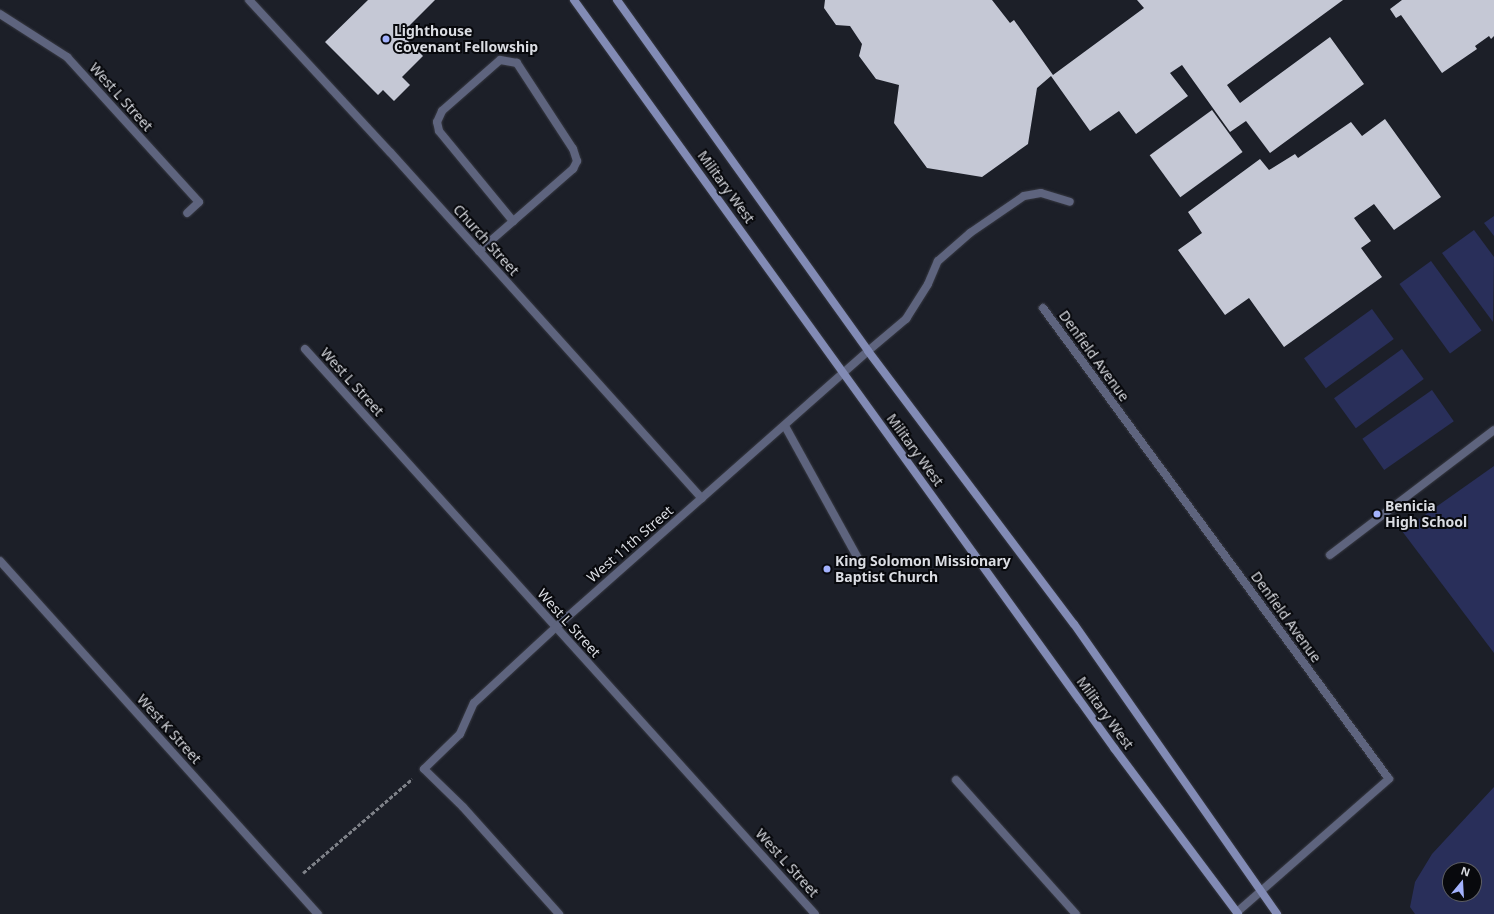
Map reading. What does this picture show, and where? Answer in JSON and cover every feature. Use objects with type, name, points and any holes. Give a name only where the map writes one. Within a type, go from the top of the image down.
[{"type":"main road","name":"Military West","points":[[574,0],[1114,748],[1237,913]]},
{"type":"main road","name":"Military West","points":[[617,0],[868,351],[1074,624],[1277,914]]},
{"type":"street","name":"Church Street","points":[[249,0],[479,251],[702,498]]},
{"type":"street","name":"West L Street","points":[[0,14],[66,57],[199,202],[187,213]]},
{"type":"street","points":[[479,251],[573,169],[577,161],[573,149],[517,63],[500,60],[442,111],[437,122],[439,131],[513,221]]},
{"type":"street","name":"West 11th Street","points":[[424,768],[460,734],[474,703],[556,627],[906,319],[928,284],[938,261],[970,233],[1024,196],[1041,193],[1070,202]]},
{"type":"street","name":"Denfield Avenue","points":[[1043,308],[1388,779],[1262,893],[1237,913]]},
{"type":"street","name":"West L Street","points":[[305,349],[815,914]]},
{"type":"street","points":[[785,426],[860,562]]},
{"type":"street","points":[[1330,555],[1494,430]]},
{"type":"street","name":"West K Street","points":[[0,561],[318,914]]},
{"type":"street","points":[[424,768],[463,806],[559,914]]},
{"type":"street","points":[[956,780],[1076,914]]},
{"type":"path","points":[[291,884],[424,768]]},
{"type":"shaded area","points":[[1494,216],[1494,236],[1484,223]]},
{"type":"shaded area","points":[[1474,230],[1494,257],[1493,322],[1442,253]]},
{"type":"shaded area","points":[[1431,261],[1482,331],[1450,353],[1399,284]]},
{"type":"shaded area","points":[[1372,309],[1394,339],[1326,388],[1304,358]]},
{"type":"shaded area","points":[[1402,349],[1424,379],[1356,428],[1334,398]]},
{"type":"shaded area","points":[[1432,390],[1454,421],[1384,470],[1362,439]]},
{"type":"shaded area","points":[[1494,466],[1494,653],[1402,531]]},
{"type":"shaded area","points":[[1494,787],[1494,914],[1415,914],[1410,907],[1415,882],[1432,854]]},
{"type":"building","points":[[368,0],[435,0],[401,34],[423,56],[402,77],[410,85],[394,101],[383,90],[378,95],[325,42]]},
{"type":"building","points":[[825,0],[992,0],[1010,23],[1014,20],[1053,75],[1144,8],[1137,0],[1343,0],[1227,85],[1240,103],[1330,37],[1364,84],[1270,153],[1246,121],[1230,132],[1182,65],[1170,73],[1188,96],[1136,134],[1119,111],[1090,131],[1051,76],[1037,88],[1028,144],[982,177],[927,168],[894,123],[899,85],[876,79],[859,56],[862,44],[850,26],[836,25],[824,8]]},
{"type":"building","points":[[1402,0],[1494,0],[1494,36],[1491,39],[1489,36],[1475,46],[1477,49],[1442,73],[1401,15],[1396,18],[1390,9]]},
{"type":"building","points":[[1212,110],[1243,152],[1180,197],[1150,155]]},
{"type":"building","points":[[1385,119],[1441,197],[1394,230],[1374,204],[1354,218],[1371,241],[1361,248],[1382,277],[1284,347],[1249,298],[1225,315],[1178,250],[1202,233],[1188,212],[1260,159],[1269,170],[1295,154],[1298,158],[1351,122],[1362,136]]},
{"type":"place","name":"Lighthouse Covenant Fellowship","points":[[386,39]]},
{"type":"place","name":"Benicia High School","points":[[1377,514]]},
{"type":"place","name":"King Solomon Missionary Baptist Church","points":[[827,569]]}]
